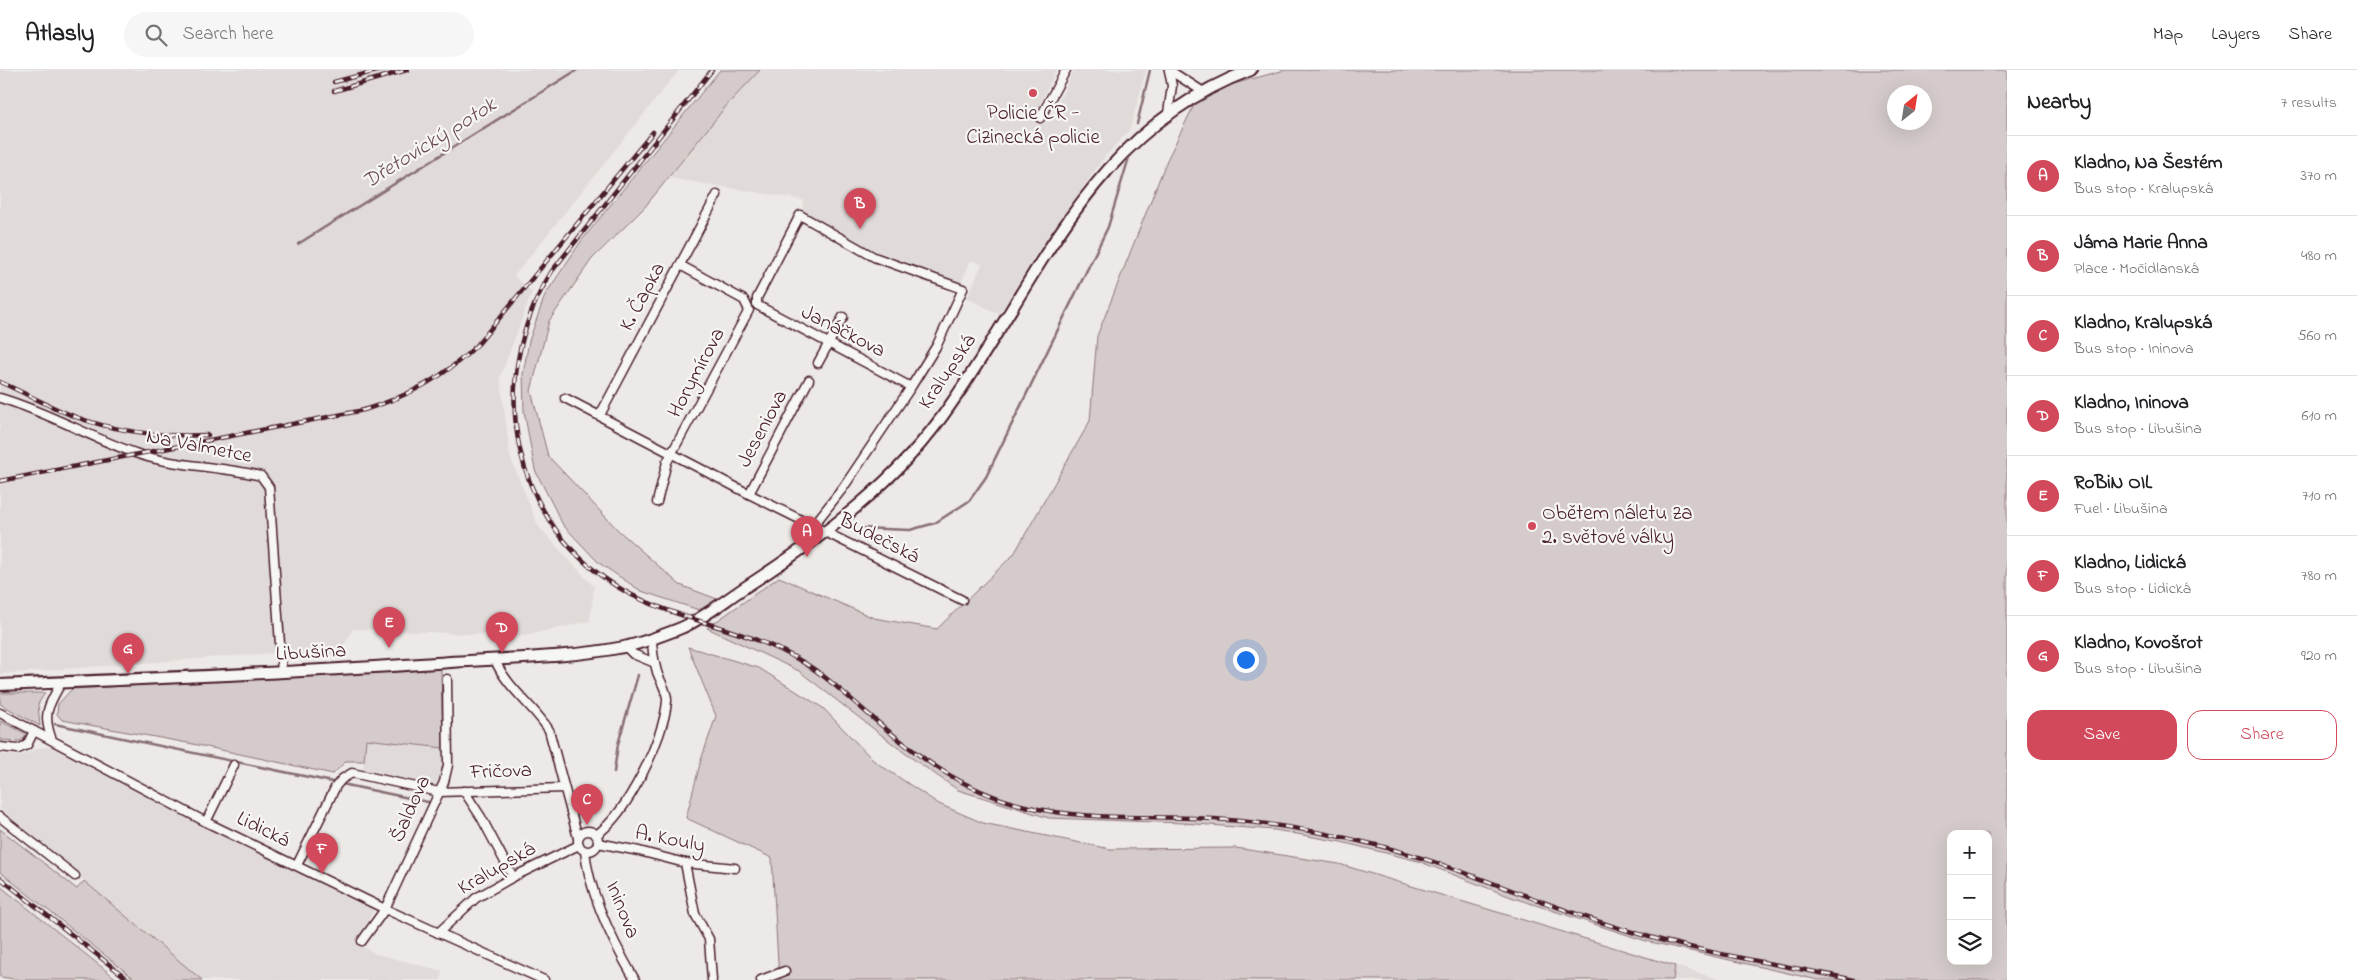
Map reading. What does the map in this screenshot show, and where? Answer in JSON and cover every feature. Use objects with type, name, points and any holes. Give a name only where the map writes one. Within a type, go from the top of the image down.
[{"type":"main road","name":"Kralupská","points":[[652,638],[686,626],[778,566],[867,499],[914,452],[950,406],[1067,220],[1126,148],[1168,113],[1202,91],[1246,71]]},
{"type":"main road","name":"Libušina","points":[[0,685],[282,673],[552,656],[625,646],[652,638]]},
{"type":"street","points":[[1040,118],[1066,70]]},
{"type":"street","points":[[1169,70],[1202,91]]},
{"type":"street","points":[[1168,113],[1172,86],[1169,70]]},
{"type":"street","name":"K. Čapka","points":[[600,415],[717,195]]},
{"type":"street","name":"Kralupská","points":[[760,308],[757,298],[800,216],[874,257],[963,289],[937,345],[911,387],[843,488],[813,526]]},
{"type":"street","name":"Horymírova","points":[[673,455],[748,313],[749,307],[744,300],[680,266]]},
{"type":"street","name":"Janáčkova","points":[[760,308],[911,387]]},
{"type":"street","points":[[818,363],[843,317]]},
{"type":"street","name":"Jeseniova","points":[[749,494],[809,380]]},
{"type":"street","name":"Na Valmetce","points":[[0,398],[25,406],[105,442],[151,458],[237,470],[261,476],[269,487],[282,673]]},
{"type":"street","name":"Budečská","points":[[565,398],[749,494],[962,600]]},
{"type":"street","points":[[658,502],[667,462],[673,455]]},
{"type":"street","points":[[597,839],[586,831],[581,845],[592,850],[597,839],[638,781],[659,738],[667,699],[655,663],[652,638]]},
{"type":"street","points":[[625,646],[633,654],[655,663]]},
{"type":"street","name":"Ininova","points":[[495,660],[510,685],[540,715],[549,730],[586,865],[606,922],[635,980]]},
{"type":"street","name":"Šaldova","points":[[362,941],[385,909],[444,782],[448,766],[447,679]]},
{"type":"street","points":[[52,740],[46,723],[47,708],[61,683]]},
{"type":"street","name":"Lidická","points":[[0,713],[206,822],[385,909],[544,980]]},
{"type":"street","points":[[0,746],[18,749],[27,745],[34,731]]},
{"type":"street","points":[[206,822],[234,765]]},
{"type":"street","name":"Fričova","points":[[297,865],[336,786],[342,779],[352,773],[439,792],[564,788]]},
{"type":"street","points":[[464,791],[481,817],[513,877]]},
{"type":"street","points":[[0,817],[75,876]]},
{"type":"street","name":"A. Kouly","points":[[597,839],[685,863],[735,868]]},
{"type":"street","name":"Kralupská","points":[[438,932],[476,898],[513,877],[581,845]]},
{"type":"street","points":[[685,863],[689,894],[695,914],[709,939],[712,980]]},
{"type":"street","points":[[761,980],[785,972]]},
{"type":"shaded area","points":[[0,70],[679,70],[514,276],[532,292],[500,377],[510,457],[538,526],[594,587],[590,621],[523,636],[353,629],[338,656],[273,653],[0,674]]},
{"type":"shaded area","points":[[720,70],[760,70],[727,105],[644,208],[592,259],[549,321],[531,391],[548,456],[619,531],[680,585],[717,599],[699,610],[641,591],[599,563],[563,525],[535,470],[524,411],[523,374],[529,341],[545,295],[582,240]]},
{"type":"shaded area","points":[[760,70],[1056,70],[1035,115],[1050,122],[1075,70],[1146,70],[1130,129],[1102,160],[1032,261],[999,314],[967,298],[982,264],[971,260],[961,283],[876,251],[802,211],[804,200],[670,178],[727,105]]},
{"type":"shaded area","points":[[1285,70],[2007,70],[2007,980],[1818,980],[1646,941],[1511,897],[1418,861],[1341,842],[1275,830],[1183,823],[1049,818],[958,790],[906,754],[799,671],[707,628],[779,577],[874,618],[937,629],[1014,554],[1090,421],[1097,336],[1167,160],[1200,93]]},
{"type":"shaded area","points":[[688,647],[759,668],[823,708],[874,761],[939,804],[983,823],[1110,849],[1236,848],[1339,864],[1675,966],[1673,980],[779,980],[772,858],[686,818],[701,760],[716,716]]},
{"type":"shaded area","points":[[441,669],[443,748],[366,739],[364,761],[346,761],[333,774],[193,744],[62,720],[57,714],[58,704],[72,689]]},
{"type":"shaded area","points":[[0,693],[45,693],[38,704],[40,726],[0,704]]},
{"type":"shaded area","points":[[0,721],[27,734],[21,741],[0,740]]},
{"type":"shaded area","points":[[366,739],[445,747],[445,764],[437,790],[363,772]]},
{"type":"shaded area","points":[[51,747],[373,910],[358,944],[376,954],[442,971],[441,980],[202,980],[0,809],[0,754],[21,756],[39,748]]},
{"type":"shaded area","points":[[0,829],[77,889],[84,881],[202,980],[136,980],[0,872]]},
{"type":"shaded area","points":[[0,886],[118,980],[21,980],[0,977]]},
{"type":"shaded area","points":[[1675,966],[1722,980],[1673,980]]},
{"type":"waterway","name":"Dřetovický potok","points":[[298,244],[577,70]]},
{"type":"waterway","points":[[1137,124],[1150,70]]},
{"type":"waterway","points":[[860,528],[910,530],[935,523],[969,501],[986,477],[1108,227],[1130,154]]},
{"type":"waterway","points":[[614,772],[618,744],[638,675]]},
{"type":"waterway","points":[[55,724],[428,802]]},
{"type":"railway","points":[[334,82],[380,70]]},
{"type":"railway","points":[[334,91],[407,70]]},
{"type":"railway","points":[[712,70],[552,271],[531,314],[518,359],[515,405],[520,449],[534,492],[557,531],[588,565],[628,593],[649,603],[759,641],[801,661],[827,679],[885,729],[940,770],[980,791],[1002,799],[1025,806],[1067,814],[1239,821],[1331,835],[1376,845],[1440,864],[1568,911],[1659,940],[1854,980]]},
{"type":"railway","points":[[0,481],[364,410],[411,392],[426,384],[453,366],[478,344],[653,132]]},
{"type":"railway","points":[[0,382],[66,413],[92,422],[124,430],[158,434],[208,435]]},
{"type":"railway","points":[[0,878],[129,980]]},
{"type":"place","name":"Policie ČR - Cizinecká policie","points":[[1033,93]]},
{"type":"place","name":"Jáma Marie Anna","points":[[860,229]]},
{"type":"place","name":"Obětem náletu za 2. světové války","points":[[1532,526]]},
{"type":"place","name":"Kladno, Na Šestém","points":[[807,557]]},
{"type":"place","name":"RoBiN OIL","points":[[389,648]]},
{"type":"place","name":"Kladno, Ininova","points":[[502,653]]},
{"type":"place","name":"Kladno, Kovošrot","points":[[128,674]]},
{"type":"place","name":"Kladno, Kralupská","points":[[587,825]]},
{"type":"place","name":"Kladno, Lidická","points":[[322,874]]}]
